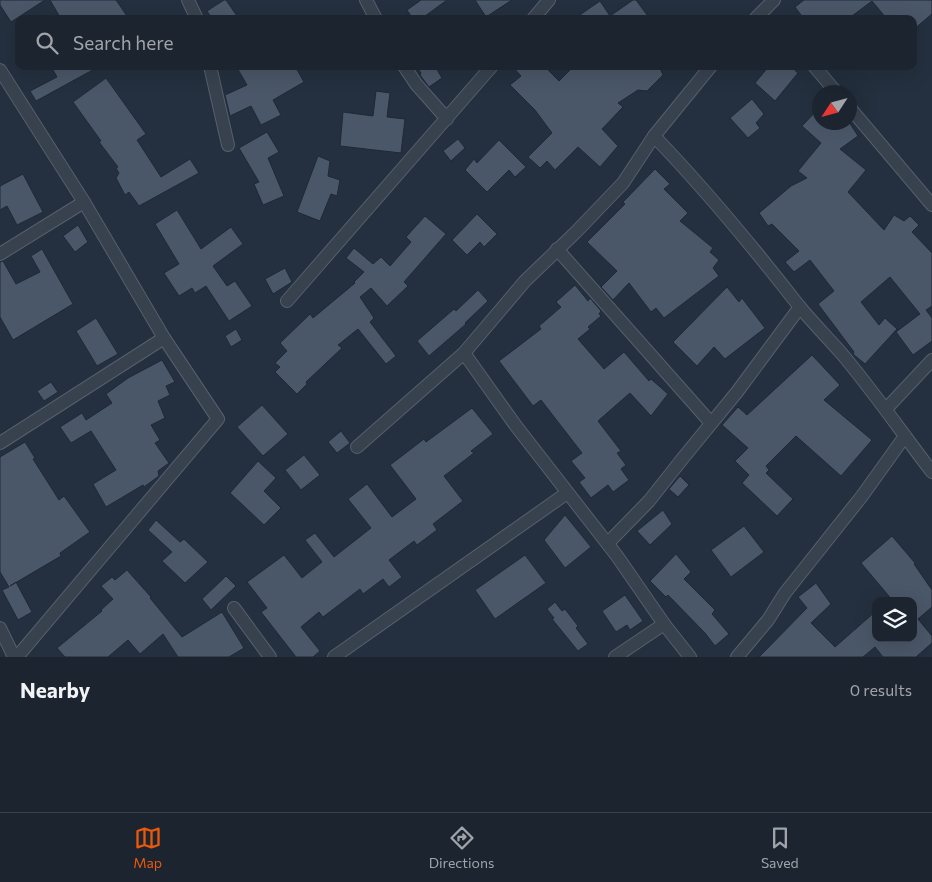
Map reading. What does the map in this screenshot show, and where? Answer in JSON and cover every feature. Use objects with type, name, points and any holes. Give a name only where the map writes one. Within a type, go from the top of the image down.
[{"type":"street","points":[[188,0],[195,15]]},
{"type":"street","points":[[366,0],[374,15]]},
{"type":"street","points":[[536,15],[549,0]]},
{"type":"street","points":[[762,15],[774,0]]},
{"type":"street","points":[[0,70],[84,202],[164,338],[218,419],[15,657],[0,628]]},
{"type":"street","points":[[211,70],[228,145]]},
{"type":"street","points":[[407,70],[416,84],[447,119]]},
{"type":"street","points":[[287,301],[489,70]]},
{"type":"street","points":[[357,447],[464,353],[525,281],[623,183],[654,136],[708,70]]},
{"type":"street","points":[[817,70],[830,85]]},
{"type":"street","points":[[857,116],[932,205]]},
{"type":"street","points":[[654,136],[724,212],[770,267],[800,307],[843,355],[886,409],[932,472]]},
{"type":"street","points":[[0,254],[84,202]]},
{"type":"street","points":[[557,249],[711,423]]},
{"type":"street","points":[[608,543],[649,501],[738,392],[800,307]]},
{"type":"street","points":[[0,443],[164,338]]},
{"type":"street","points":[[464,353],[516,426],[608,543],[664,624],[690,657]]},
{"type":"street","points":[[886,409],[932,360]]},
{"type":"street","points":[[736,657],[768,620],[785,593],[862,496],[905,436]]},
{"type":"street","points":[[334,657],[567,493]]},
{"type":"street","points":[[234,608],[270,657]]},
{"type":"street","points":[[615,657],[664,624]]},
{"type":"building","points":[[0,0],[45,0],[22,15],[15,15],[15,19],[11,22],[0,5]]},
{"type":"building","points":[[50,0],[116,0],[126,15],[59,15]]},
{"type":"building","points":[[226,0],[236,15],[210,15],[207,11]]},
{"type":"building","points":[[421,0],[447,0],[426,15],[410,15],[407,10]]},
{"type":"building","points":[[475,0],[512,0],[489,15],[485,15]]},
{"type":"building","points":[[633,0],[636,0],[647,15],[611,15]]},
{"type":"building","points":[[804,0],[932,0],[932,14],[917,27],[917,15],[884,15],[872,1],[853,15],[801,15],[795,7]]},
{"type":"building","points":[[600,1],[609,15],[580,15]]},
{"type":"building","points":[[53,70],[93,70],[36,101],[30,91],[57,77]]},
{"type":"building","points":[[238,70],[297,70],[304,82],[273,100],[281,115],[261,125],[251,106],[230,116],[225,95],[247,85]]},
{"type":"building","points":[[419,70],[437,70],[442,78],[429,87],[420,75]]},
{"type":"building","points":[[516,70],[548,70],[559,81],[570,70],[661,70],[663,75],[647,91],[638,90],[618,103],[623,107],[602,129],[618,146],[600,167],[578,147],[555,170],[547,161],[540,168],[528,157],[552,133],[535,110],[510,85],[521,76]]},
{"type":"building","points":[[766,70],[795,70],[798,73],[775,101],[755,83]]},
{"type":"building","points":[[106,78],[146,134],[137,140],[161,177],[190,159],[199,173],[139,206],[129,192],[125,195],[116,178],[119,173],[116,168],[118,167],[73,102]]},
{"type":"building","points":[[376,91],[390,93],[387,117],[405,119],[401,153],[340,146],[343,112],[373,116]]},
{"type":"building","points":[[752,99],[764,114],[756,123],[760,128],[748,138],[730,118]]},
{"type":"building","points":[[812,115],[812,130],[854,130],[858,136],[840,149],[866,170],[848,192],[884,230],[894,215],[904,221],[910,216],[919,225],[912,232],[932,253],[932,306],[926,310],[932,318],[932,341],[913,355],[896,332],[920,314],[890,277],[861,302],[879,325],[885,318],[897,329],[865,364],[853,354],[854,352],[818,304],[834,291],[810,260],[794,272],[785,262],[799,251],[772,224],[768,226],[759,213],[791,186],[807,178],[798,171],[821,143],[802,126]]},
{"type":"building","points":[[267,132],[279,152],[268,158],[284,196],[263,205],[254,184],[259,182],[239,148]]},
{"type":"building","points":[[458,139],[465,148],[451,161],[443,151]]},
{"type":"building","points":[[499,140],[526,167],[515,177],[509,170],[487,192],[465,170],[474,159],[477,163]]},
{"type":"building","points":[[318,156],[330,161],[328,176],[340,180],[337,196],[331,194],[320,221],[297,212]]},
{"type":"building","points":[[655,169],[670,184],[664,189],[688,213],[680,221],[713,248],[710,252],[719,260],[713,268],[719,276],[664,318],[656,308],[651,312],[629,283],[613,300],[601,287],[617,271],[587,242],[625,204],[623,202]]},
{"type":"building","points":[[23,174],[43,212],[17,225],[7,206],[0,210],[0,186]]},
{"type":"building","points":[[177,210],[201,249],[231,227],[243,244],[213,266],[227,286],[235,281],[252,306],[229,321],[206,286],[195,293],[192,288],[179,296],[164,273],[179,264],[155,224]]},
{"type":"building","points":[[477,214],[497,234],[484,247],[480,242],[467,255],[452,240]]},
{"type":"building","points":[[425,216],[446,234],[404,282],[408,286],[387,306],[371,288],[360,297],[374,318],[370,322],[396,356],[386,364],[358,329],[338,345],[342,348],[306,382],[307,384],[297,394],[275,372],[280,367],[275,363],[287,351],[280,343],[310,314],[313,318],[355,283],[364,272],[346,258],[354,248],[373,264],[381,257],[390,266],[411,242],[406,237]]},
{"type":"building","points":[[78,225],[88,242],[75,252],[63,236]]},
{"type":"building","points":[[42,249],[73,304],[13,340],[0,317],[0,262],[3,261],[16,284],[40,272],[31,256]]},
{"type":"building","points":[[285,268],[292,282],[273,294],[265,279]]},
{"type":"building","points":[[575,285],[588,301],[590,298],[601,311],[599,314],[601,316],[578,339],[604,369],[624,352],[649,381],[651,379],[668,394],[651,416],[630,393],[598,421],[621,451],[617,453],[626,465],[621,469],[629,480],[613,492],[608,485],[591,498],[579,482],[585,478],[571,461],[582,453],[541,400],[533,406],[499,361],[541,329],[539,326],[561,307],[556,302]]},
{"type":"building","points":[[727,287],[739,302],[742,298],[765,328],[725,359],[714,347],[697,366],[673,342]]},
{"type":"building","points":[[478,290],[488,301],[466,324],[429,356],[417,341],[454,309],[456,311]]},
{"type":"building","points":[[96,318],[118,354],[97,366],[76,331]]},
{"type":"building","points":[[236,329],[242,340],[231,347],[225,336]]},
{"type":"building","points":[[812,355],[840,385],[824,400],[872,440],[841,476],[796,436],[766,466],[769,470],[766,473],[793,499],[777,516],[742,483],[749,475],[735,461],[748,448],[722,425],[738,407],[747,415]]},
{"type":"building","points":[[162,360],[175,382],[166,386],[170,395],[158,401],[165,418],[151,425],[160,440],[155,443],[169,463],[158,471],[159,476],[144,487],[143,485],[106,507],[93,484],[116,470],[91,431],[71,443],[60,427],[82,413],[86,420],[112,403],[106,394],[128,378]]},
{"type":"building","points":[[51,382],[58,392],[44,401],[37,391]]},
{"type":"building","points":[[262,405],[288,434],[263,456],[237,427]]},
{"type":"building","points":[[472,408],[493,434],[471,451],[474,453],[444,476],[463,501],[433,524],[437,530],[417,545],[414,541],[389,560],[402,577],[389,587],[383,579],[363,594],[360,589],[323,617],[319,612],[301,627],[320,651],[313,657],[296,657],[261,612],[267,608],[247,582],[284,555],[302,578],[322,562],[305,540],[315,533],[334,557],[371,528],[348,499],[367,484],[392,517],[416,499],[390,465],[424,439],[426,442]]},
{"type":"building","points":[[341,431],[350,443],[337,453],[328,442]]},
{"type":"building","points":[[25,442],[35,458],[33,459],[59,500],[64,496],[90,532],[60,553],[61,556],[16,582],[32,612],[18,620],[2,590],[9,587],[0,572],[0,457]]},
{"type":"building","points":[[304,455],[320,475],[301,490],[285,470]]},
{"type":"building","points":[[258,461],[276,478],[264,491],[281,508],[264,525],[230,493]]},
{"type":"building","points":[[680,476],[689,485],[678,497],[669,489]]},
{"type":"building","points":[[663,510],[672,524],[650,545],[637,531]]},
{"type":"building","points":[[565,515],[591,547],[565,568],[544,540]]},
{"type":"building","points":[[156,520],[180,542],[184,539],[208,562],[185,583],[162,561],[172,552],[148,530]]},
{"type":"building","points":[[744,526],[764,552],[731,577],[711,550]]},
{"type":"building","points":[[892,536],[915,563],[932,590],[932,607],[918,619],[932,636],[932,643],[916,657],[883,657],[875,647],[863,657],[759,657],[807,608],[798,597],[816,583],[831,604],[811,623],[835,647],[872,615],[872,642],[917,642],[917,597],[890,597],[861,563]]},
{"type":"building","points":[[676,554],[691,572],[684,579],[715,610],[712,614],[729,634],[715,646],[668,595],[666,597],[650,581]]},
{"type":"building","points":[[525,555],[546,583],[495,619],[475,590]]},
{"type":"building","points":[[127,570],[182,637],[222,612],[244,648],[229,657],[178,657],[163,634],[140,654],[128,640],[108,657],[65,657],[57,648],[102,611],[113,599],[101,586],[112,577],[115,580]]},
{"type":"building","points":[[226,576],[236,586],[211,610],[202,599]]},
{"type":"building","points":[[625,595],[643,621],[630,630],[627,625],[616,632],[602,611]]},
{"type":"building","points":[[555,602],[562,611],[565,609],[578,626],[576,628],[588,644],[578,651],[552,619],[554,618],[547,609]]}]
